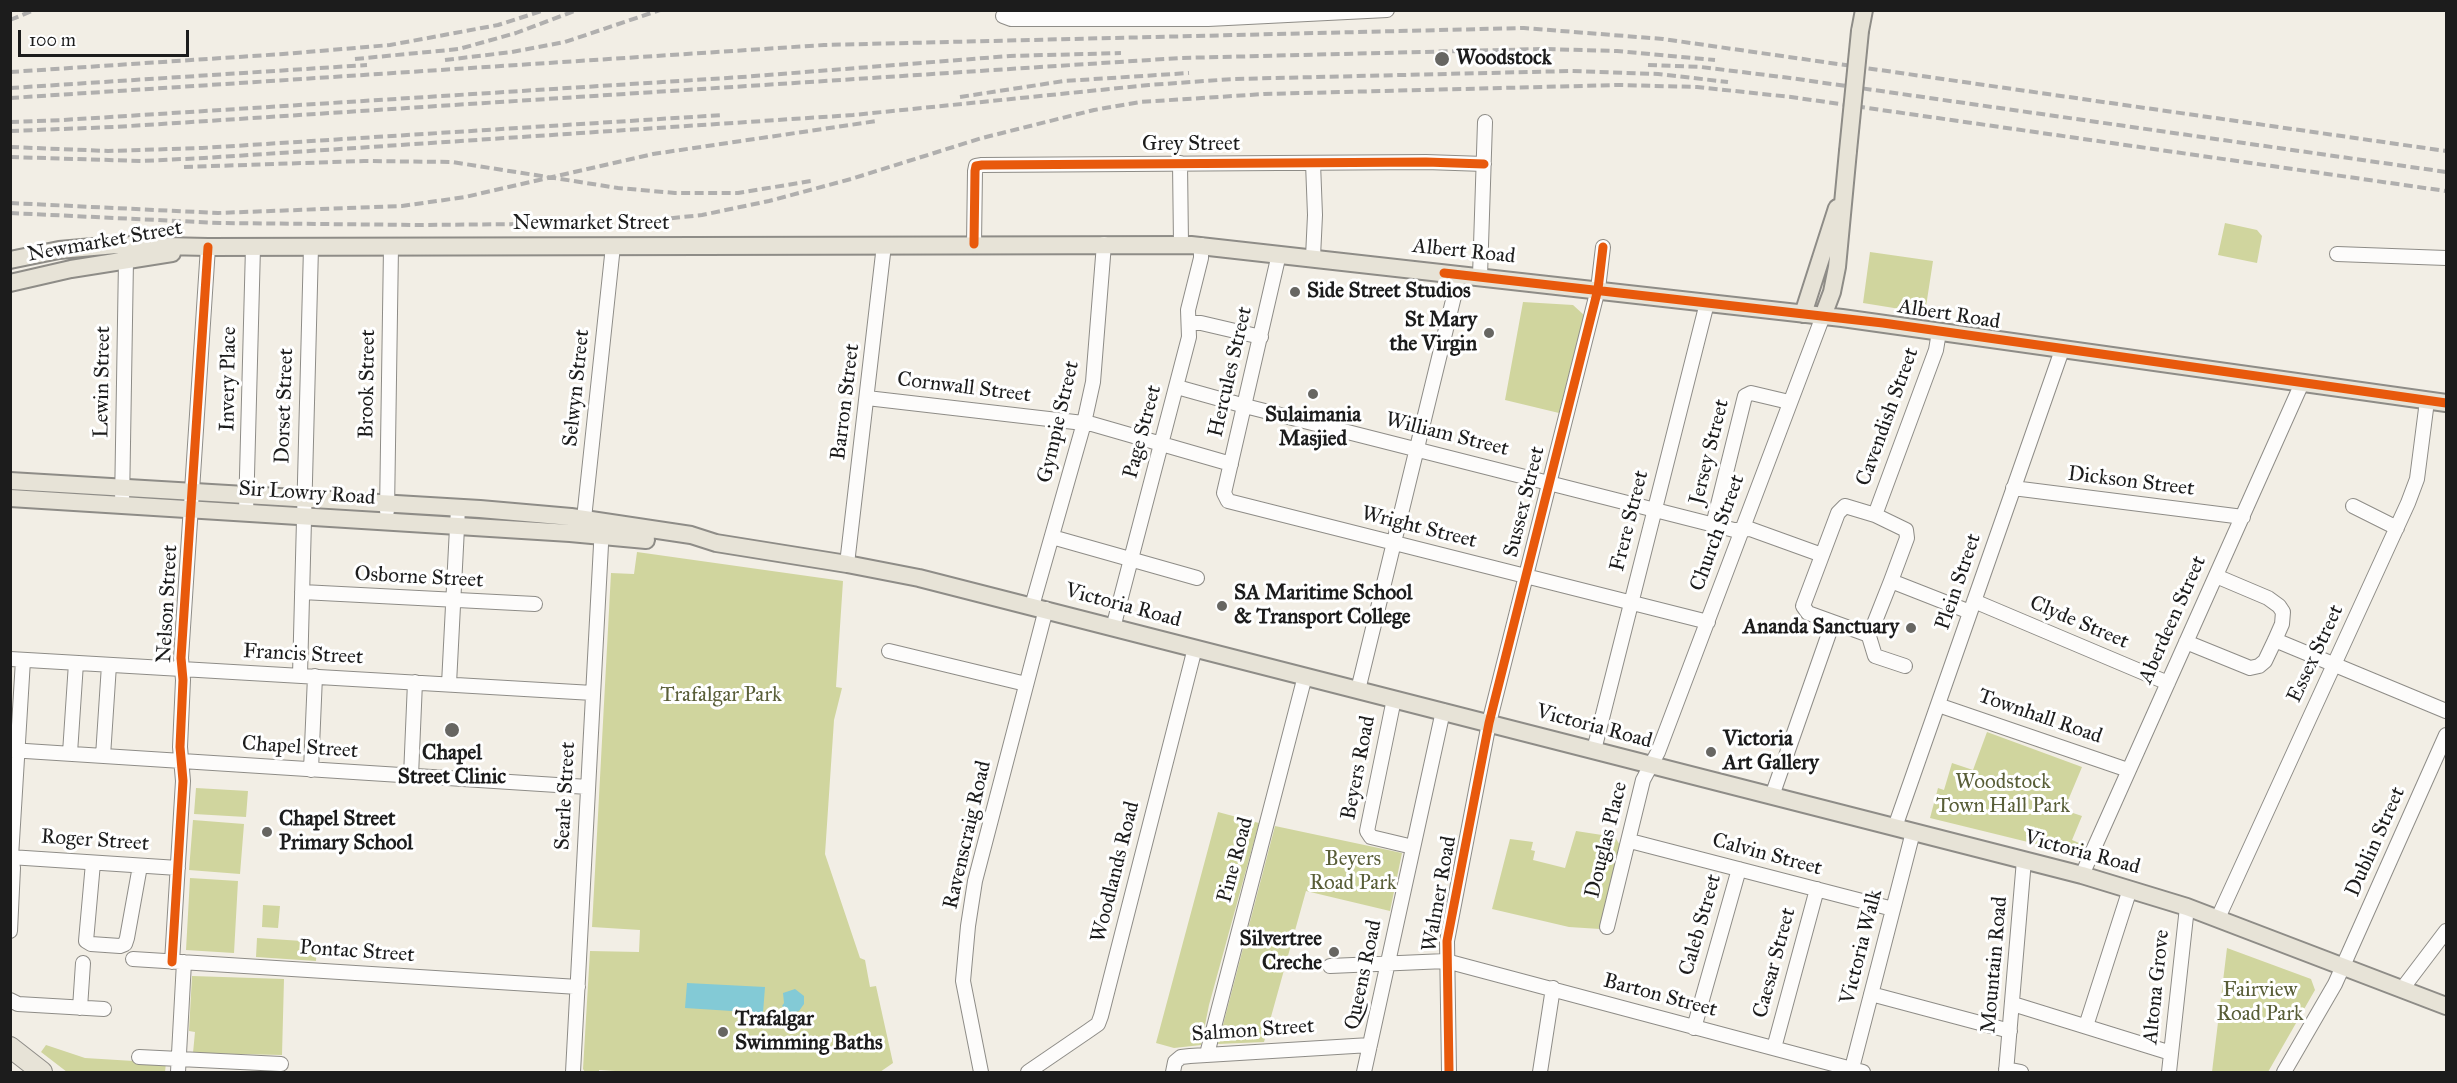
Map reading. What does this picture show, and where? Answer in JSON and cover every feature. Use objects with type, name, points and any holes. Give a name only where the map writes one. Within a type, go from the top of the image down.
[{"type":"highway","points":[[10,1047],[42,1072]]},
{"type":"main road","points":[[1823,316],[1832,292],[1837,267],[1864,10]]},
{"type":"main road","points":[[1803,314],[1845,185]]},
{"type":"main road","name":"Albert Road","points":[[974,244],[1201,245],[1823,316],[2446,403]]},
{"type":"main road","name":"Newmarket Street","points":[[10,260],[59,250],[116,245],[253,247],[974,244]]},
{"type":"main road","name":"Newmarket Street","points":[[10,283],[70,269],[208,247]]},
{"type":"main road","name":"Sir Lowry Road","points":[[10,481],[458,508],[583,527]]},
{"type":"main road","name":"Sir Lowry Road","points":[[10,498],[457,526],[583,527]]},
{"type":"main road","name":"Victoria Road","points":[[583,527],[690,546],[716,543],[929,580],[2024,860],[2187,907],[2446,1006]]},
{"type":"street","points":[[1003,16],[1011,19],[1208,19],[1387,10]]},
{"type":"street","points":[[1480,276],[1485,122]]},
{"type":"street","points":[[1180,163],[1182,244]]},
{"type":"street","points":[[1313,163],[1313,258]]},
{"type":"street","name":"Grey Street","points":[[974,244],[976,166],[982,165],[1484,164]]},
{"type":"street","name":"Gympie Street","points":[[1039,608],[1052,537],[1084,423],[1096,360],[1104,244]]},
{"type":"street","name":"Barron Street","points":[[847,564],[884,245]]},
{"type":"street","name":"Page Street","points":[[1113,628],[1189,337],[1188,310],[1201,258],[1201,245]]},
{"type":"street","name":"Dorset Street","points":[[300,675],[311,246]]},
{"type":"street","name":"Brook Street","points":[[387,522],[391,246]]},
{"type":"street","name":"Selwyn Street","points":[[583,527],[613,246]]},
{"type":"street","name":"Nelson Street","points":[[178,1066],[178,868],[183,761],[180,747],[182,669],[208,247]]},
{"type":"street","name":"Invery Place","points":[[246,513],[253,247]]},
{"type":"street","name":"Sussex Street","points":[[1489,723],[1598,290],[1603,247]]},
{"type":"street","name":"Hercules Street","points":[[1226,500],[1224,493],[1279,254]]},
{"type":"street","points":[[2337,254],[2446,258]]},
{"type":"street","name":"Lewin Street","points":[[122,505],[126,260]]},
{"type":"street","points":[[1358,690],[1458,274]]},
{"type":"street","name":"Frere Street","points":[[1594,750],[1707,303]]},
{"type":"street","name":"Church Street","points":[[1652,765],[1823,316]]},
{"type":"street","points":[[1190,323],[1201,323],[1261,337]]},
{"type":"street","name":"Cavendish Street","points":[[1875,515],[1936,350],[1939,332]]},
{"type":"street","name":"Plein Street","points":[[1895,827],[2062,350]]},
{"type":"street","name":"Aberdeen Street","points":[[2082,875],[2302,383]]},
{"type":"street","name":"William Street","points":[[1177,387],[1713,525],[1742,530],[1750,529],[1822,555]]},
{"type":"street","name":"Jersey Street","points":[[1713,525],[1745,396],[1751,393],[1789,402]]},
{"type":"street","name":"Cornwall Street","points":[[867,398],[1084,423],[1231,464]]},
{"type":"street","name":"Essex Street","points":[[2218,918],[2397,528],[2417,479],[2427,401]]},
{"type":"street","name":"Dickson Street","points":[[2013,488],[2243,517]]},
{"type":"street","name":"Wright Street","points":[[1226,500],[1708,622]]},
{"type":"street","points":[[1848,506],[1875,515],[1906,530],[1907,538],[1872,629],[1868,633],[1808,613],[1803,606],[1841,508],[1848,506]]},
{"type":"street","points":[[2353,506],[2397,528]]},
{"type":"street","points":[[449,684],[458,508]]},
{"type":"street","name":"Searle Street","points":[[573,1072],[602,529]]},
{"type":"street","points":[[1052,537],[1197,578]]},
{"type":"street","points":[[2186,642],[2250,668],[2259,666],[2265,661],[2275,640],[2282,624],[2283,612],[2279,606],[2268,598],[2216,576]]},
{"type":"street","name":"Clyde Street","points":[[1891,581],[1972,607],[2168,683]]},
{"type":"street","name":"Osborne Street","points":[[302,592],[535,604]]},
{"type":"street","name":"Ravenscraig Road","points":[[981,1072],[963,981],[966,936],[975,881],[1026,684],[1039,608]]},
{"type":"street","points":[[1772,796],[1833,622]]},
{"type":"street","points":[[1868,633],[1875,656],[1905,666]]},
{"type":"street","points":[[2275,640],[2446,711]]},
{"type":"street","name":"Woodlands Road","points":[[1028,1072],[1098,1024],[1195,648]]},
{"type":"street","points":[[889,651],[1026,684]]},
{"type":"street","points":[[10,931],[16,660]]},
{"type":"street","name":"Francis Street","points":[[16,660],[593,693]]},
{"type":"street","points":[[70,753],[76,663]]},
{"type":"street","points":[[103,756],[110,665]]},
{"type":"street","points":[[311,770],[315,676]]},
{"type":"street","name":"Pine Road","points":[[1207,1054],[1305,676]]},
{"type":"street","points":[[411,776],[415,682]]},
{"type":"street","name":"Beyers Road","points":[[1394,699],[1366,831],[1371,837],[1413,847]]},
{"type":"street","name":"Townhall Road","points":[[1938,705],[2128,770]]},
{"type":"street","name":"Queens Road","points":[[1365,1072],[1443,711]]},
{"type":"street","name":"Walmer Road","points":[[1449,1072],[1447,941],[1489,723]]},
{"type":"street","name":"Dublin Street","points":[[2284,1072],[2343,965],[2446,735]]},
{"type":"street","name":"Chapel Street","points":[[14,750],[588,787]]},
{"type":"street","name":"Douglas Place","points":[[1607,927],[1630,841],[1643,780],[1652,765]]},
{"type":"street","name":"Victoria Walk","points":[[1855,1072],[1871,994],[1913,832]]},
{"type":"street","name":"Calvin Street","points":[[1630,841],[1893,909]]},
{"type":"street","name":"Roger Street","points":[[11,857],[178,868]]},
{"type":"street","name":"Mountain Road","points":[[2006,1071],[2024,860]]},
{"type":"street","points":[[93,862],[86,941],[91,944],[110,946],[125,944],[140,866]]},
{"type":"street","name":"Caleb Street","points":[[1694,1028],[1739,869]]},
{"type":"street","name":"Caesar Street","points":[[1774,1048],[1817,889]]},
{"type":"street","points":[[2086,1026],[2130,889]]},
{"type":"street","name":"Altona Grove","points":[[2169,1072],[2187,907]]},
{"type":"street","points":[[2402,989],[2446,931]]},
{"type":"street","name":"Pontac Street","points":[[133,959],[578,987]]},
{"type":"street","name":"Barton Street","points":[[1330,966],[1446,961],[1553,988],[1855,1072]]},
{"type":"street","points":[[80,1008],[83,963]]},
{"type":"street","points":[[1540,1072],[1553,988]]},
{"type":"street","points":[[1871,994],[2010,1031]]},
{"type":"street","points":[[10,1000],[18,1004],[104,1009]]},
{"type":"street","points":[[2013,1004],[2171,1053]]},
{"type":"street","name":"Salmon Street","points":[[1174,1067],[1181,1057],[1207,1054],[1370,1045]]},
{"type":"street","points":[[139,1057],[178,1066],[281,1064]]},
{"type":"street","points":[[2006,1071],[2021,1072]]},
{"type":"green space","points":[[2225,223],[2257,230],[2262,236],[2257,263],[2218,255]]},
{"type":"green space","points":[[1870,252],[1933,261],[1925,313],[1863,303]]},
{"type":"green space","points":[[1523,302],[1573,305],[1584,315],[1559,413],[1505,400]]},
{"type":"green space","name":"Trafalgar Park","points":[[637,552],[843,581],[836,687],[842,688],[834,720],[825,854],[860,958],[865,960],[870,987],[876,986],[893,1063],[880,1072],[599,1070],[599,1072],[585,1072],[583,1069],[590,951],[639,952],[640,930],[592,927],[611,573],[634,574]]},
{"type":"green space","name":"Woodstock Town Hall Park","points":[[1987,732],[2082,767],[2064,810],[2082,816],[2072,840],[2084,845],[2081,855],[1930,818],[1938,788],[1944,790],[1952,763],[1973,770]]},
{"type":"green space","points":[[196,788],[248,791],[246,817],[194,814]]},
{"type":"green space","points":[[1218,812],[1259,823],[1209,1005],[1201,1045],[1174,1048],[1156,1043]]},
{"type":"green space","points":[[193,820],[244,824],[240,874],[189,870]]},
{"type":"green space","name":"Beyers Road Park","points":[[1275,826],[1402,853],[1390,911],[1306,891],[1264,1042],[1218,1044]]},
{"type":"green space","points":[[1576,831],[1615,837],[1621,847],[1600,929],[1569,927],[1492,909],[1510,839],[1533,842],[1531,850],[1535,851],[1533,860],[1565,868]]},
{"type":"green space","points":[[190,878],[238,881],[234,953],[186,950]]},
{"type":"green space","points":[[263,905],[280,906],[278,928],[262,927]]},
{"type":"green space","points":[[257,938],[317,942],[316,961],[256,957]]},
{"type":"green space","name":"Fairview Road Park","points":[[2227,948],[2311,979],[2315,990],[2268,1072],[2212,1072]]},
{"type":"green space","points":[[192,976],[284,979],[282,1055],[193,1053],[195,1032],[189,1031]]},
{"type":"green space","points":[[46,1045],[85,1058],[166,1063],[165,1072],[67,1072],[41,1052]]},
{"type":"water","points":[[687,983],[765,987],[763,1013],[685,1008]]},
{"type":"water","points":[[795,989],[804,996],[804,1004],[799,1011],[792,1013],[782,1006],[783,993]]},
{"type":"railway","points":[[10,20],[34,10]]},
{"type":"railway","points":[[10,72],[390,45],[498,25],[545,10]]},
{"type":"railway","points":[[355,59],[459,49],[516,33],[577,10]]},
{"type":"railway","points":[[445,60],[512,52],[565,42],[660,10]]},
{"type":"railway","points":[[10,98],[824,45],[1524,28],[1663,39],[2446,151]]},
{"type":"railway","points":[[10,131],[114,127],[1180,58],[1542,49],[1617,51],[1715,60]]},
{"type":"railway","points":[[10,122],[742,77],[1010,56],[1121,53]]},
{"type":"railway","points":[[10,88],[367,65]]},
{"type":"railway","points":[[1648,65],[1701,67],[1790,78],[2446,172]]},
{"type":"railway","points":[[10,157],[142,161],[204,158],[853,115],[1149,85],[1233,79],[1571,71],[1658,74],[1728,82]]},
{"type":"railway","points":[[960,97],[1064,81],[1189,73]]},
{"type":"railway","points":[[10,213],[220,223],[422,225],[625,223],[702,215],[769,201],[851,179],[982,138],[1094,110],[1140,102],[1264,94],[1619,85],[1697,87],[1791,97],[2446,191]]},
{"type":"railway","points":[[10,147],[108,151],[202,148],[723,115]]},
{"type":"railway","points":[[10,203],[218,213],[402,206],[465,197],[653,154],[877,121]]},
{"type":"railway","points":[[184,167],[364,161],[452,162],[618,188],[675,193],[738,193],[811,181]]},
{"type":"cycle path","points":[[974,244],[975,171],[976,166],[982,165],[1426,162],[1484,164]]},
{"type":"cycle path","points":[[172,962],[183,781],[180,747],[183,680],[181,658],[208,247]]},
{"type":"cycle path","points":[[1449,1072],[1447,941],[1489,723],[1598,289],[1603,247]]},
{"type":"cycle path","points":[[1444,273],[1883,323],[2446,403]]},
{"type":"place","name":"Woodstock","points":[[1442,59]]},
{"type":"place","name":"Side Street Studios","points":[[1295,292]]},
{"type":"place","name":"St Mary the Virgin","points":[[1489,333]]},
{"type":"place","name":"Sulaimania Masjied","points":[[1313,394]]},
{"type":"place","name":"SA Maritime School & Transport College","points":[[1222,606]]},
{"type":"place","name":"Ananda Sanctuary","points":[[1911,628]]},
{"type":"place","name":"Chapel Street Clinic","points":[[452,730]]},
{"type":"place","name":"Victoria Art Gallery","points":[[1711,752]]},
{"type":"place","name":"Chapel Street Primary School","points":[[267,832]]},
{"type":"place","name":"Silvertree Creche","points":[[1334,952]]},
{"type":"place","name":"Trafalgar Swimming Baths","points":[[723,1032]]}]
